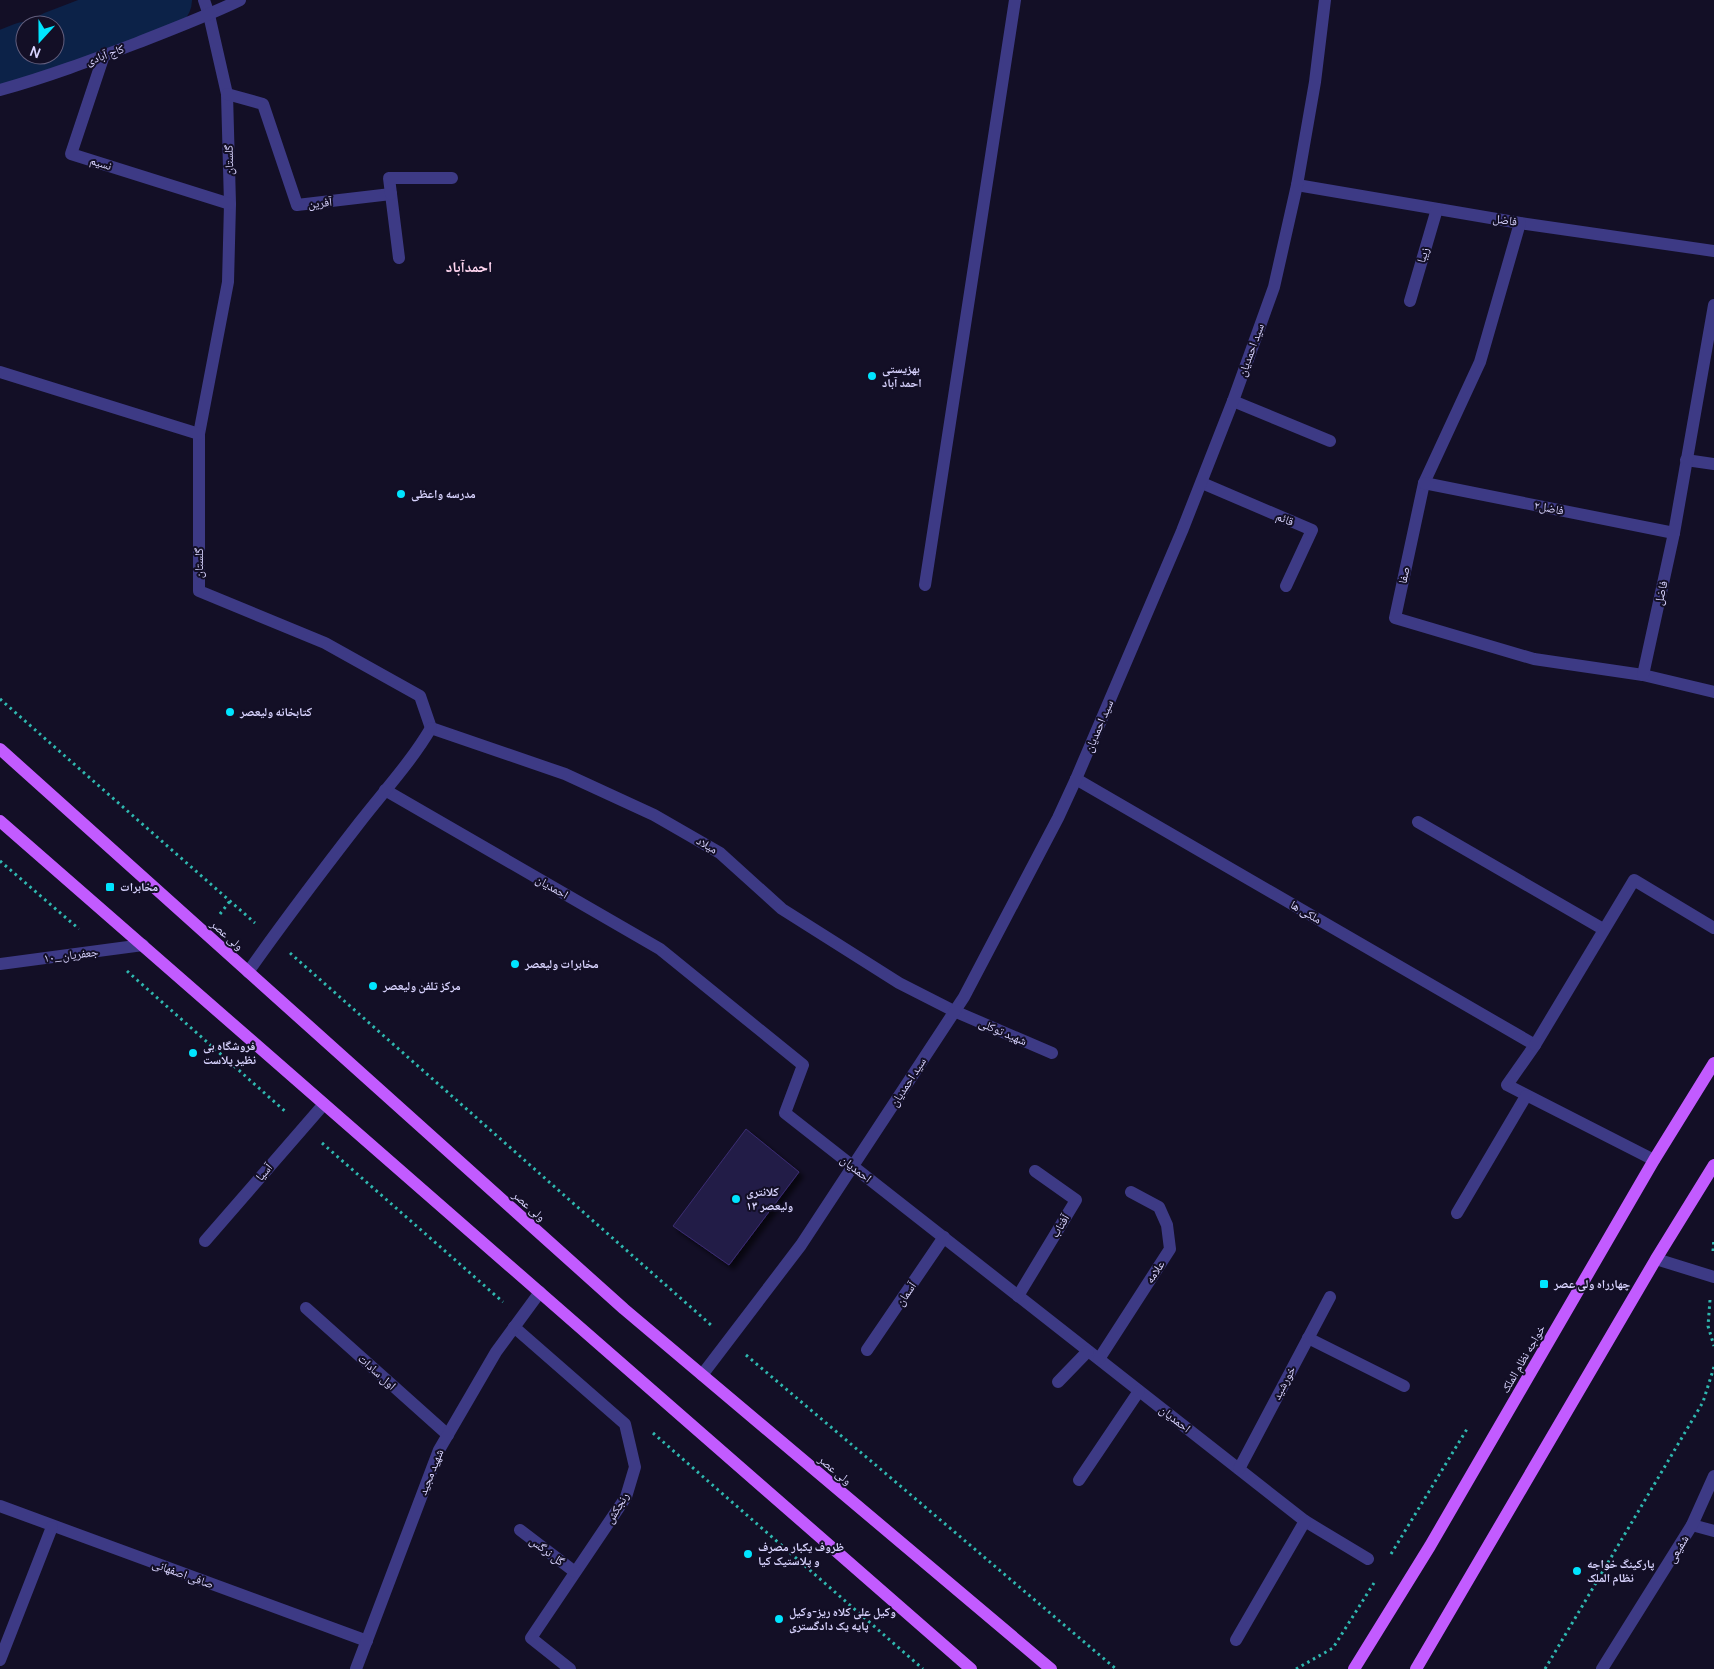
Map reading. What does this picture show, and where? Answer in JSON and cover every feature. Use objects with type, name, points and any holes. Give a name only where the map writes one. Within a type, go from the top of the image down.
[{"type":"main road","name":"ولی عصر","points":[[0,749],[624,1310],[1052,1669]]},
{"type":"main road","points":[[0,820],[971,1669]]},
{"type":"main road","name":"خواجه نظام الملک","points":[[1354,1669],[1430,1546],[1654,1160],[1714,1063]]},
{"type":"main road","points":[[1416,1669],[1656,1259],[1714,1165]]},
{"type":"street","name":"گلستان","points":[[204,0],[210,15],[227,94],[230,204],[228,282],[199,434],[200,591],[325,643],[420,696],[432,728]]},
{"type":"street","name":"کاج آبادی","points":[[0,90],[33,81],[104,55],[210,15],[240,0]]},
{"type":"street","points":[[925,585],[1015,0]]},
{"type":"street","name":"سید احمدیان","points":[[702,1375],[801,1245],[964,996],[1058,818],[1076,779],[1202,483],[1274,287],[1297,185],[1315,82],[1325,0]]},
{"type":"street","name":"نسیم","points":[[104,55],[71,154],[230,204]]},
{"type":"street","name":"آفرین","points":[[227,94],[263,104],[297,205],[391,194]]},
{"type":"street","points":[[399,258],[389,178],[452,178]]},
{"type":"street","name":"فاضل","points":[[1297,185],[1520,223],[1714,251]]},
{"type":"street","name":"زیبا","points":[[1410,301],[1437,209]]},
{"type":"street","name":"صفا","points":[[1520,223],[1480,362],[1424,483],[1395,618],[1534,659],[1642,674],[1714,692]]},
{"type":"street","name":"فاضل","points":[[1642,674],[1674,533],[1714,305]]},
{"type":"street","points":[[0,372],[199,434]]},
{"type":"street","points":[[1232,401],[1330,441]]},
{"type":"street","points":[[1686,460],[1714,464]]},
{"type":"street","name":"قائم","points":[[1202,483],[1312,530],[1286,586]]},
{"type":"street","name":"فاضل۲","points":[[1424,483],[1674,533]]},
{"type":"street","points":[[248,972],[385,790],[414,756],[432,728]]},
{"type":"street","name":"میلاد","points":[[432,728],[566,774],[654,814],[720,853],[782,909],[899,983],[954,1011]]},
{"type":"street","name":"ملکی ها","points":[[1076,779],[1535,1045]]},
{"type":"street","name":"احمدیان","points":[[385,790],[660,950],[803,1064],[785,1113],[1305,1521],[1368,1559]]},
{"type":"street","points":[[1418,822],[1603,929]]},
{"type":"street","points":[[1654,1160],[1507,1085],[1535,1045],[1634,880],[1714,928]]},
{"type":"street","name":"۱۰_جعفریان","points":[[0,964],[143,945]]},
{"type":"street","name":"شهید توکلی","points":[[954,1011],[1052,1053]]},
{"type":"street","points":[[1456,1213],[1526,1096]]},
{"type":"street","name":"آسیا","points":[[205,1241],[324,1104]]},
{"type":"street","name":"آفتاب","points":[[1018,1296],[1076,1200],[1035,1171]]},
{"type":"street","name":"علامه","points":[[1099,1359],[1170,1249],[1168,1225],[1159,1207],[1131,1192]]},
{"type":"street","name":"آسمان","points":[[867,1350],[944,1237]]},
{"type":"street","points":[[1656,1259],[1714,1277]]},
{"type":"street","name":"شهید مجید","points":[[356,1669],[439,1450],[496,1352],[540,1292]]},
{"type":"street","name":"خورشید","points":[[1239,1469],[1330,1297]]},
{"type":"street","name":"اول سادات","points":[[306,1308],[448,1435]]},
{"type":"street","name":"رنجکش","points":[[517,1323],[625,1424],[635,1467],[626,1497],[531,1638],[570,1669]]},
{"type":"street","points":[[1308,1338],[1404,1386]]},
{"type":"street","points":[[1058,1382],[1088,1351]]},
{"type":"street","points":[[1079,1480],[1139,1391]]},
{"type":"street","name":"شفیعی","points":[[1602,1669],[1692,1525],[1714,1476]]},
{"type":"street","name":"صافی اصفهانی","points":[[0,1506],[366,1641]]},
{"type":"street","points":[[1236,1640],[1305,1521]]},
{"type":"street","points":[[1692,1525],[1714,1531]]},
{"type":"street","points":[[0,1660],[52,1526]]},
{"type":"street","name":"گل نرگس","points":[[520,1530],[575,1572]]},
{"type":"path","points":[[0,699],[728,1340],[1116,1669]]},
{"type":"path","points":[[0,861],[105,950],[304,1127],[517,1323]]},
{"type":"path","points":[[1545,1669],[1702,1402],[1714,1367]]},
{"type":"path","points":[[1390,1556],[1472,1422]]},
{"type":"path","points":[[648,1428],[924,1669]]},
{"type":"path","points":[[1296,1669],[1333,1648],[1378,1575]]},
{"type":"building","name":"کلانتری ۱۳ ولیعصر","points":[[746,1129],[799,1172],[729,1265],[673,1226]]},
{"type":"waterway","points":[[65,37],[162,0]]},
{"type":"waterway","points":[[0,62],[15,56]]},
{"type":"place","name":"بهزیستی احمد آباد","points":[[872,376]]},
{"type":"place","name":"مدرسه واعظی","points":[[401,494]]},
{"type":"place","name":"کتابخانه ولیعصر","points":[[230,712]]},
{"type":"place","name":"مخابرات","points":[[110,887]]},
{"type":"place","name":"مخابرات ولیعصر","points":[[515,964]]},
{"type":"place","name":"مرکز تلفن ولیعصر","points":[[373,986]]},
{"type":"place","name":"فروشگاه بی نظیر پلاست","points":[[193,1053]]},
{"type":"place","name":"کلانتری ۱۳ ولیعصر","points":[[736,1199]]},
{"type":"place","name":"چهارراه ولی عصر","points":[[1544,1284]]},
{"type":"place","name":"ظروف یکبار مصرف و پلاستیک کیا","points":[[748,1554]]},
{"type":"place","name":"پارکینگ خواجه نظام الملک","points":[[1577,1571]]},
{"type":"place","name":"وکیل علی کلاه ریز-وکیل پایه یک دادگستری","points":[[779,1619]]},
{"type":"district","name":"احمدآباد","points":[[469,267]]}]
